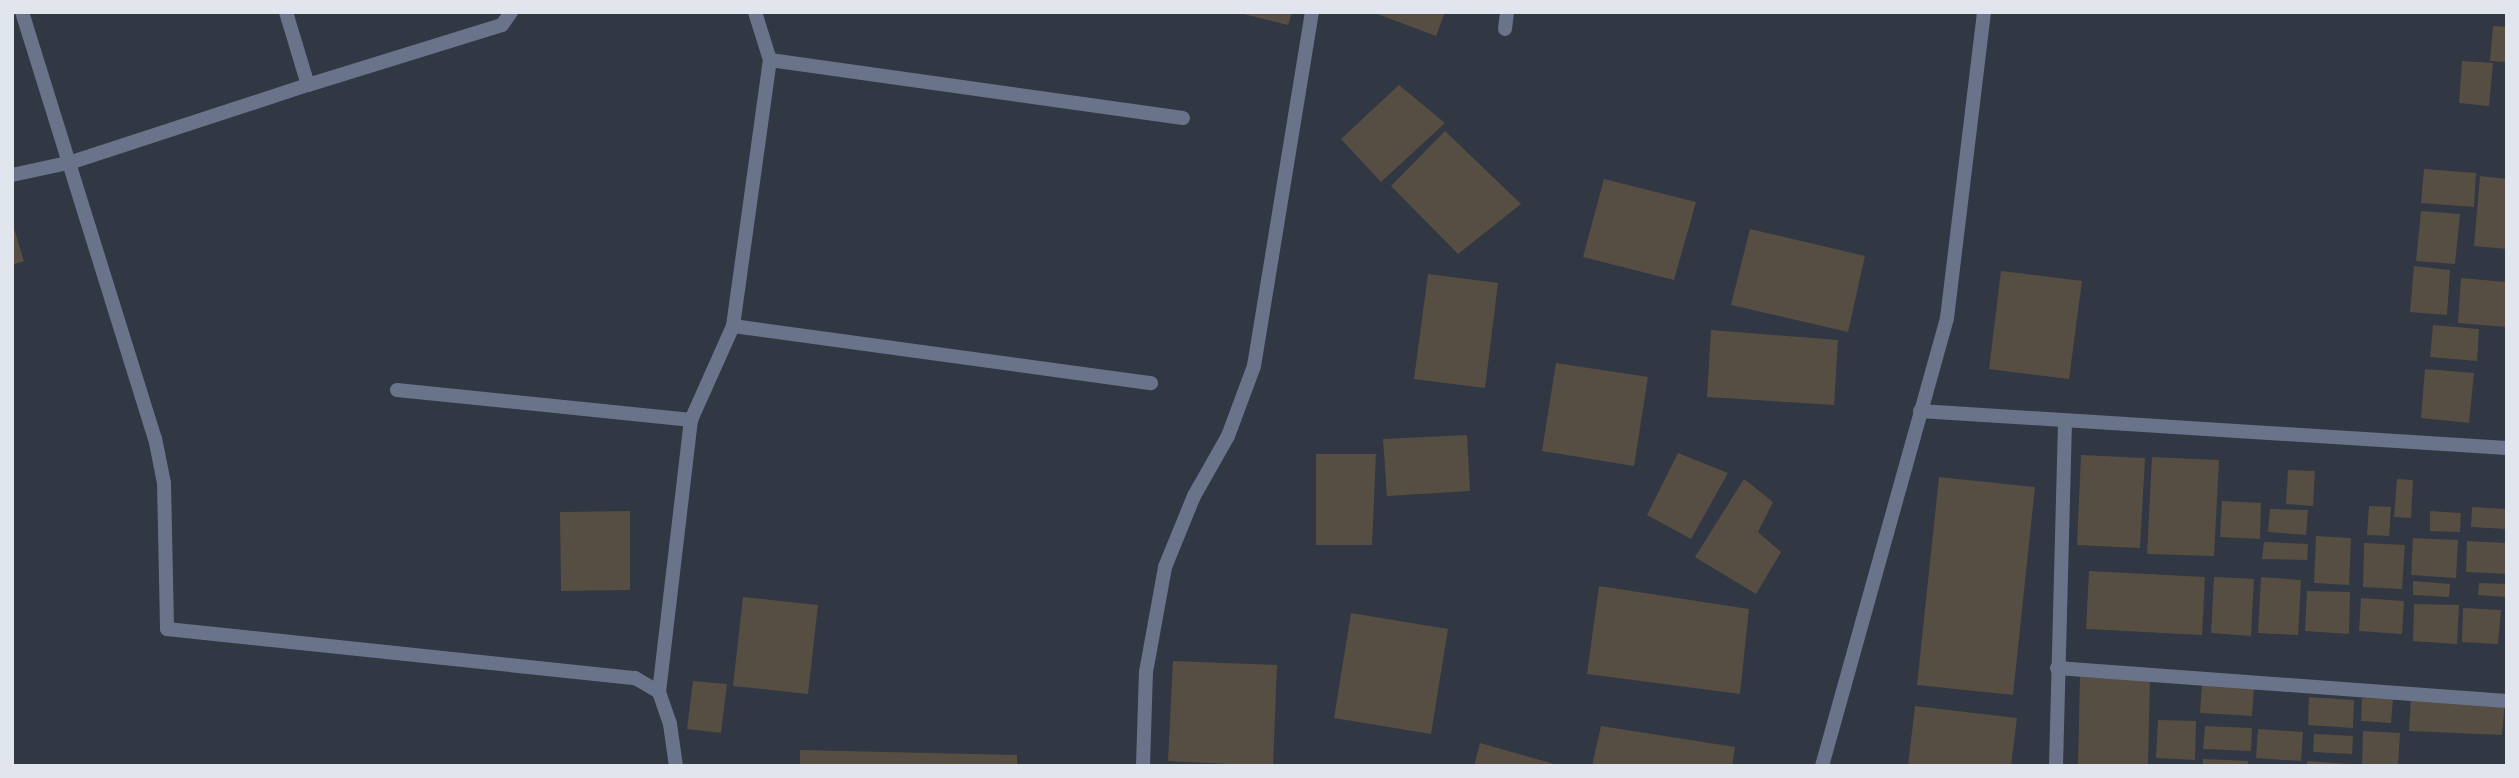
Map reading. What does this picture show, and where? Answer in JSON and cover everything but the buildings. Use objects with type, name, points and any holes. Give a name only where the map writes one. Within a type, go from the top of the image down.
[{"type":"street","points":[[22,12],[72,162],[155,438],[164,483],[167,629],[635,678],[659,692]]},
{"type":"street","points":[[286,12],[309,85]]},
{"type":"street","points":[[12,175],[72,162],[502,25],[510,12]]},
{"type":"street","points":[[676,766],[670,724],[659,692],[691,420],[733,326],[770,60],[755,12]]},
{"type":"street","points":[[1143,766],[1146,672],[1165,567],[1194,496],[1228,436],[1254,366],[1312,12]]},
{"type":"street","points":[[1505,29],[1507,12]]},
{"type":"street","points":[[1822,766],[1947,318],[1958,257],[1984,12]]},
{"type":"street","points":[[770,60],[1183,118]]},
{"type":"street","points":[[733,326],[1152,383]]},
{"type":"street","points":[[397,390],[691,420]]},
{"type":"street","points":[[1920,411],[2507,448]]},
{"type":"street","points":[[2056,766],[2065,422]]},
{"type":"street","points":[[2057,668],[2507,701]]}]
